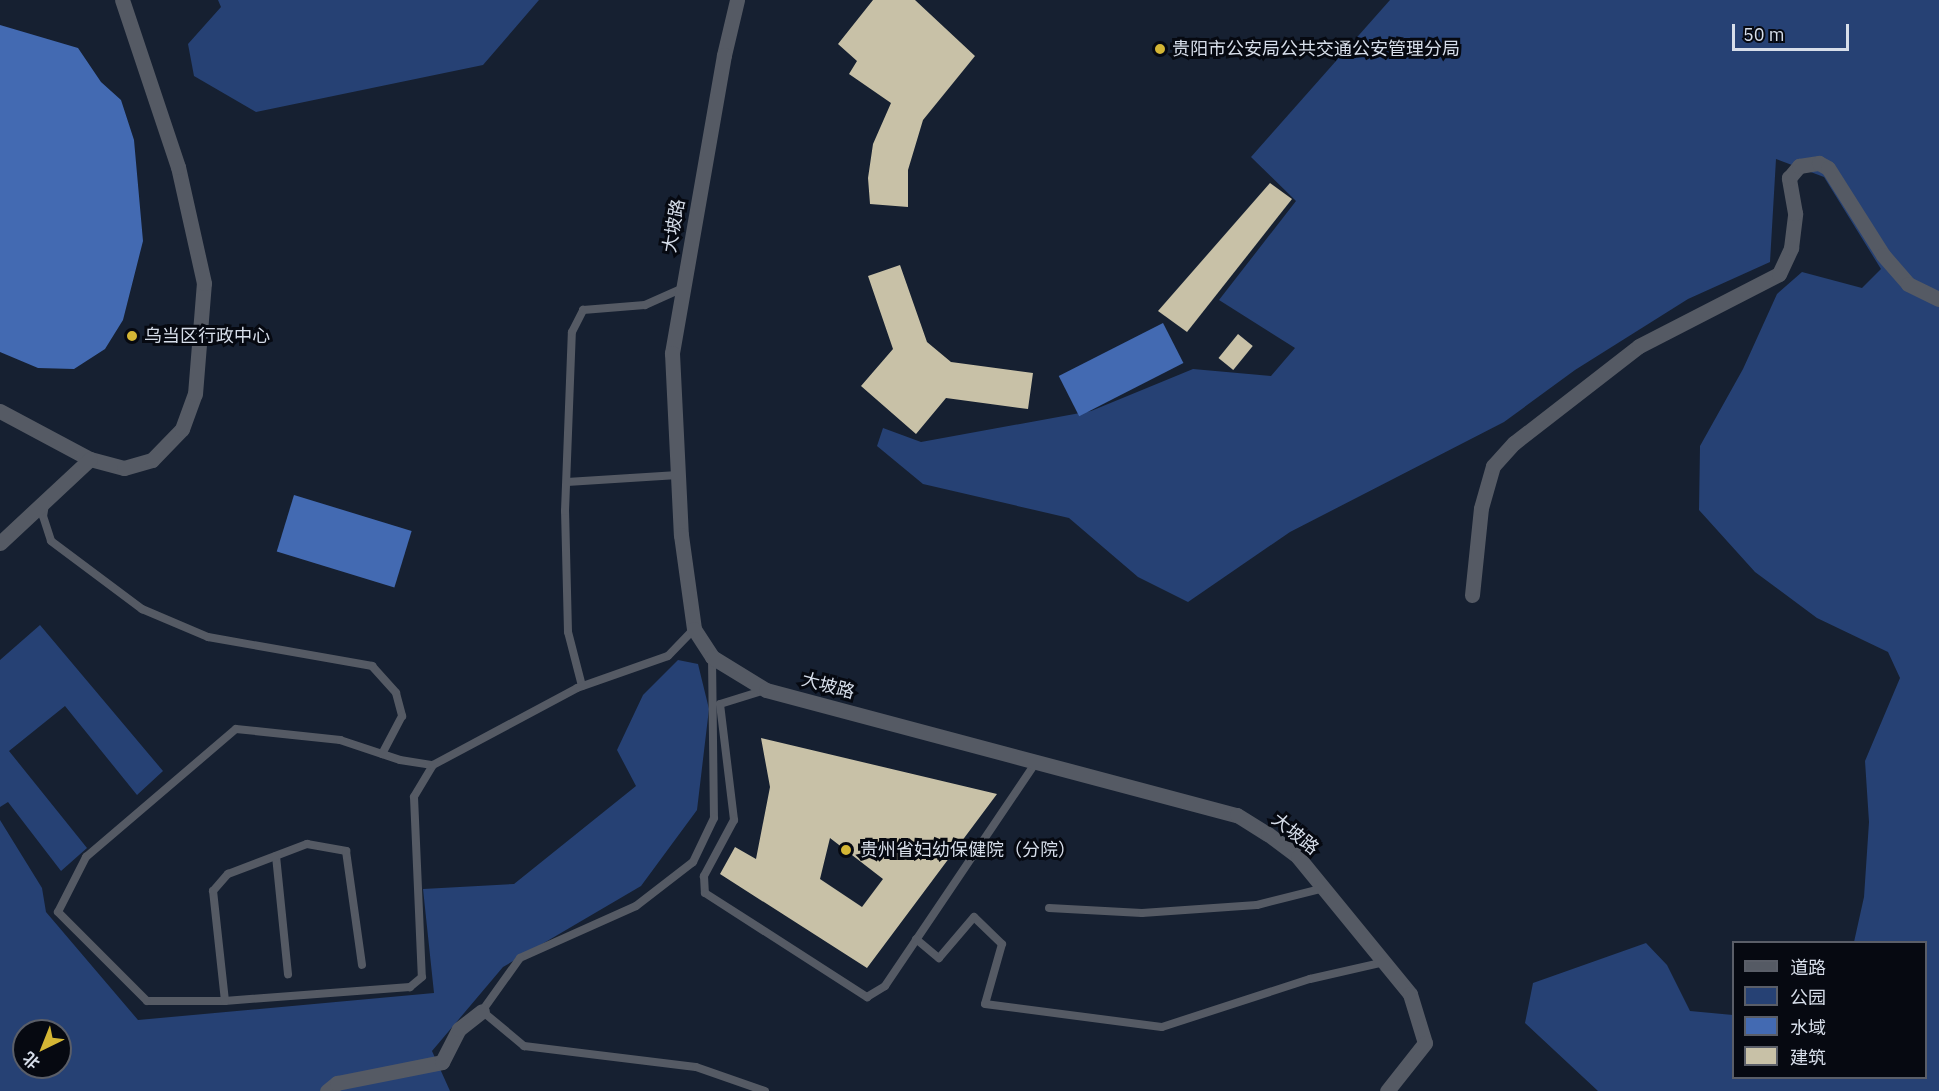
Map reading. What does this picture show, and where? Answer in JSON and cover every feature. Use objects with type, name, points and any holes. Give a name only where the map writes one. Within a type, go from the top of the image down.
[{"type":"street","points":[[0,411],[90,459],[124,468],[153,460],[182,429],[195,394],[204,283],[178,167],[122,0]]},
{"type":"street","name":"大坡路","points":[[737,0],[724,55],[672,353],[681,535],[694,628],[712,657],[766,690],[1237,815],[1298,858],[1410,994],[1425,1043],[1387,1091]]},
{"type":"street","points":[[1472,595],[1481,508],[1493,466],[1514,443],[1639,346],[1779,274],[1791,248],[1795,213],[1789,178],[1799,166],[1819,163],[1828,168],[1883,255],[1908,284],[1939,299]]},
{"type":"street","points":[[0,543],[45,504],[90,459]]},
{"type":"street","points":[[327,1091],[337,1083],[442,1062],[459,1029],[482,1011]]},
{"type":"lane","points":[[582,686],[568,632],[567,482],[572,332],[583,310],[645,305],[684,287]]},
{"type":"lane","points":[[567,482],[678,475]]},
{"type":"lane","points":[[45,504],[43,516],[51,541],[142,609],[208,637],[372,666],[396,693],[402,716],[381,754]]},
{"type":"lane","points":[[433,765],[381,754],[340,740],[236,729],[86,857],[58,912],[147,1000],[225,1000],[410,987],[422,977],[414,797],[433,765],[582,686],[668,656],[694,628]]},
{"type":"lane","points":[[712,657],[714,818],[693,862],[636,906],[520,958],[482,1011],[524,1046],[696,1067],[765,1091]]},
{"type":"lane","points":[[766,690],[720,704],[734,820],[704,876],[705,893],[867,997],[885,986],[1036,762]]},
{"type":"lane","points":[[225,1000],[213,891],[228,873],[307,844],[346,851],[362,964]]},
{"type":"lane","points":[[276,856],[288,974]]},
{"type":"lane","points":[[1049,908],[1142,913],[1257,905],[1324,888]]},
{"type":"lane","points":[[916,939],[939,958],[974,917],[1002,944],[985,1004],[1162,1027],[1310,979],[1384,962]]},
{"type":"green space","points":[[218,0],[539,0],[483,65],[256,112],[194,76],[188,44],[221,7]]},
{"type":"green space","points":[[1390,0],[1939,0],[1939,1091],[1598,1091],[1525,1023],[1533,983],[1646,943],[1667,965],[1690,1011],[1732,1015],[1732,1079],[1927,1079],[1927,941],[1854,941],[1864,897],[1869,822],[1865,761],[1900,678],[1888,652],[1817,618],[1755,572],[1699,510],[1700,446],[1743,369],[1777,294],[1802,272],[1862,288],[1881,269],[1824,177],[1776,159],[1770,262],[1688,299],[1575,370],[1504,422],[1290,532],[1188,602],[1138,577],[1069,518],[923,484],[877,446],[883,428],[921,442],[1091,411],[1193,369],[1271,376],[1295,348],[1219,300],[1296,201],[1251,157]]},
{"type":"green space","points":[[40,625],[163,771],[137,795],[65,706],[9,751],[87,848],[61,871],[8,802],[0,807],[0,660]]},
{"type":"green space","points":[[678,660],[698,664],[709,709],[697,810],[641,886],[503,967],[432,1051],[450,1091],[0,1091],[0,820],[42,888],[46,912],[138,1020],[434,993],[423,889],[514,884],[636,786],[617,750],[643,695]]},
{"type":"water","points":[[0,25],[78,48],[101,82],[121,100],[134,140],[143,241],[123,320],[105,349],[74,369],[38,368],[0,352]]},
{"type":"water","points":[[1163,323],[1183,363],[1079,416],[1059,376]]},
{"type":"water","points":[[294,495],[412,531],[394,587],[277,551]]},
{"type":"building","points":[[873,0],[915,0],[975,56],[923,120],[908,170],[908,207],[870,204],[868,178],[873,144],[891,103],[849,74],[857,61],[838,44]]},
{"type":"building","points":[[1270,183],[1292,199],[1187,332],[1158,311]]},
{"type":"building","points":[[900,265],[927,342],[951,362],[1033,373],[1028,409],[946,398],[916,434],[861,386],[893,349],[868,276]]},
{"type":"building","points":[[1238,334],[1253,346],[1233,370],[1218,358]]},
{"type":"building","name":"贵州省妇幼保健院（分院）","points":[[761,738],[997,794],[867,968],[720,874],[735,847],[756,859],[770,787]],"holes":[[[830,838],[883,879],[862,907],[820,879]]]},
{"type":"place","name":"贵阳市公安局公共交通公安管理分局","points":[[1160,49]]},
{"type":"place","name":"乌当区行政中心","points":[[132,336]]},
{"type":"place","name":"贵州省妇幼保健院（分院）","points":[[846,850]]}]
